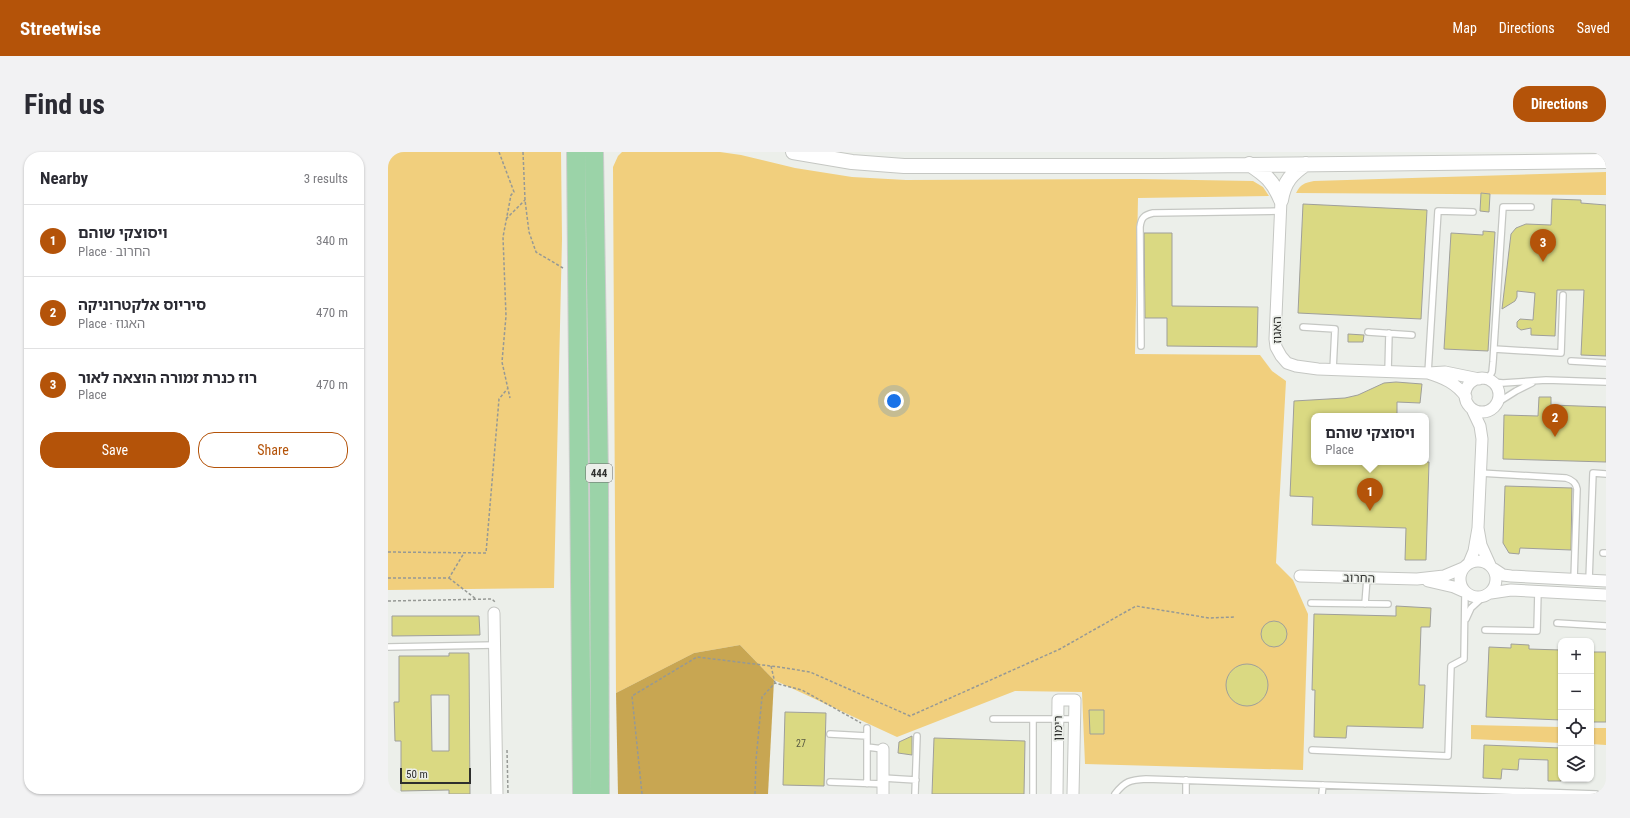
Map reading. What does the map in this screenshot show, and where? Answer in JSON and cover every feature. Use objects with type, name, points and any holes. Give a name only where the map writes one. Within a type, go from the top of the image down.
[{"type":"main road","name":"444","points":[[576,152],[582,794]]},
{"type":"main road","name":"444","points":[[594,152],[599,476],[600,794]]},
{"type":"main road","points":[[594,176],[603,152]]},
{"type":"street","points":[[793,152],[852,162],[904,166],[1606,161]]},
{"type":"street","points":[[1249,164],[1274,184],[1281,205]]},
{"type":"street","points":[[1281,205],[1282,191],[1291,175],[1306,164]]},
{"type":"street","name":"האגוז","points":[[1281,205],[1275,339],[1276,347],[1287,363],[1306,368],[1333,370],[1428,373],[1445,372],[1486,380]]},
{"type":"street","name":"האגוז","points":[[1428,373],[1442,377],[1451,382],[1460,388],[1466,397]]},
{"type":"street","points":[[1482,439],[1480,426],[1467,402],[1466,397],[1468,387],[1471,383],[1486,380],[1499,392],[1486,423],[1482,439],[1478,528],[1474,551],[1460,579],[1464,591],[1474,597],[1506,590],[1606,595]]},
{"type":"street","points":[[1472,409],[1484,412],[1494,406]]},
{"type":"street","points":[[1478,528],[1480,545],[1492,567],[1497,582],[1487,595]]},
{"type":"street","points":[[1466,566],[1478,561],[1503,574],[1512,576],[1606,581]]},
{"type":"street","name":"החרוב","points":[[1300,576],[1417,579],[1444,576],[1466,566]]},
{"type":"street","name":"החרוב","points":[[1417,579],[1454,587],[1464,591]]},
{"type":"street","points":[[494,613],[497,794]]},
{"type":"street","name":"רימון","points":[[1057,794],[1058,700],[1075,700],[1073,794]]},
{"type":"street","points":[[883,749],[883,785]]},
{"type":"lane","points":[[1141,346],[1141,220],[1146,215],[1153,213],[1281,205]]},
{"type":"lane","points":[[1486,380],[1492,372],[1503,207],[1531,207]]},
{"type":"lane","points":[[1428,373],[1438,211],[1473,212]]},
{"type":"lane","points":[[1494,349],[1561,353],[1564,295]]},
{"type":"lane","points":[[1303,327],[1335,329],[1333,370]]},
{"type":"lane","points":[[1368,332],[1412,334]]},
{"type":"lane","points":[[1388,372],[1389,333]]},
{"type":"lane","points":[[1571,361],[1606,363]]},
{"type":"lane","name":"האגוז","points":[[1486,380],[1503,383],[1546,380],[1606,382]]},
{"type":"lane","name":"האגוז","points":[[1494,406],[1516,390],[1536,381]]},
{"type":"lane","points":[[1480,473],[1566,478],[1572,480],[1576,484],[1574,580]]},
{"type":"lane","points":[[1589,580],[1593,473],[1606,474]]},
{"type":"lane","points":[[1365,604],[1367,578]]},
{"type":"lane","points":[[1312,750],[1448,756],[1451,666],[1464,659],[1464,591]]},
{"type":"lane","points":[[1485,630],[1536,631],[1538,591]]},
{"type":"lane","points":[[1465,625],[1471,608],[1487,595]]},
{"type":"lane","points":[[1311,603],[1388,604]]},
{"type":"lane","points":[[1556,623],[1606,626]]},
{"type":"lane","points":[[388,647],[495,645]]},
{"type":"lane","points":[[993,719],[1075,719]]},
{"type":"lane","points":[[1033,719],[1033,794]]},
{"type":"lane","points":[[867,728],[867,784]]},
{"type":"lane","points":[[830,734],[867,736]]},
{"type":"lane","points":[[915,794],[917,736]]},
{"type":"lane","points":[[867,747],[883,749]]},
{"type":"lane","points":[[830,782],[883,785],[916,780]]},
{"type":"lane","points":[[1115,794],[1123,784],[1132,780],[1186,780],[1596,794]]},
{"type":"lane","points":[[1186,780],[1186,794]]},
{"type":"lane","points":[[1322,794],[1323,785]]},
{"type":"path","points":[[499,152],[514,192],[511,195],[503,237],[506,316],[502,362],[510,398]]},
{"type":"path","points":[[523,152],[525,200],[529,232],[536,252],[577,277]]},
{"type":"path","points":[[506,219],[525,200]]},
{"type":"path","points":[[388,552],[486,553],[499,399],[508,388]]},
{"type":"path","points":[[449,578],[464,552]]},
{"type":"path","points":[[388,578],[449,578],[477,600]]},
{"type":"path","points":[[388,601],[492,599]]},
{"type":"path","points":[[642,794],[632,696],[697,657],[770,665],[810,672],[910,716],[1060,649],[1136,606],[1209,618],[1234,617]]},
{"type":"path","points":[[770,665],[775,684]]},
{"type":"path","points":[[775,684],[802,690],[867,728]]},
{"type":"path","points":[[755,794],[756,760],[762,698],[775,684]]},
{"type":"shaded area","points":[[388,152],[561,152],[562,239],[554,588],[388,590]]},
{"type":"shaded area","points":[[622,152],[720,152],[741,155],[795,168],[852,177],[906,180],[1138,179],[1253,181],[1263,187],[1269,196],[1138,198],[1135,354],[1260,355],[1272,371],[1286,381],[1276,563],[1293,580],[1308,614],[1303,770],[1085,764],[1082,692],[1015,691],[897,737],[774,680],[740,645],[694,653],[616,693],[613,167],[618,156]]},
{"type":"shaded area","points":[[1606,172],[1606,195],[1296,193],[1303,184],[1314,181]]},
{"type":"shaded area","points":[[740,645],[774,680],[768,794],[618,794],[616,693],[694,653]]},
{"type":"shaded area","points":[[1471,725],[1558,727],[1558,743],[1471,739]]},
{"type":"shaded area","points":[[1594,728],[1606,728],[1606,745],[1594,744]]},
{"type":"building","points":[[1481,193],[1490,194],[1489,212],[1480,211]]},
{"type":"building","points":[[1552,199],[1581,200],[1581,203],[1606,205],[1606,356],[1581,355],[1584,290],[1557,290],[1555,336],[1531,335],[1531,328],[1521,330],[1517,327],[1517,322],[1520,319],[1533,320],[1535,293],[1517,291],[1515,301],[1502,309],[1511,234],[1516,228],[1526,224],[1551,225]]},
{"type":"building","points":[[1303,204],[1427,210],[1421,319],[1298,313]]},
{"type":"building","points":[[1483,231],[1495,232],[1488,351],[1444,349],[1451,233],[1483,235]]},
{"type":"building","points":[[1144,233],[1172,233],[1172,306],[1258,307],[1257,347],[1167,346],[1167,318],[1145,318]]},
{"type":"building","points":[[1348,334],[1364,335],[1363,342],[1348,342]]},
{"type":"building","points":[[1396,382],[1422,384],[1420,403],[1397,402],[1397,413],[1311,413],[1311,465],[1429,465],[1426,560],[1405,560],[1406,528],[1312,525],[1313,497],[1290,496],[1294,401],[1345,398],[1358,395],[1384,383]]},
{"type":"building","points":[[1539,397],[1551,397],[1551,405],[1606,407],[1606,462],[1503,459],[1504,415],[1538,416]]},
{"type":"building","points":[[1505,486],[1572,488],[1571,550],[1520,548],[1519,554],[1509,553],[1503,543]]},
{"type":"building","points":[[1396,606],[1431,608],[1430,627],[1421,627],[1419,685],[1425,685],[1423,728],[1347,726],[1346,738],[1314,737],[1315,690],[1312,690],[1314,614],[1396,616]]},
{"type":"building","points":[[392,616],[479,616],[480,635],[392,636]]},
{"type":"building","points":[[1274,621],[1283,625],[1287,634],[1283,643],[1274,647],[1265,643],[1261,634],[1265,625]]},
{"type":"building","points":[[1511,644],[1529,645],[1529,649],[1558,650],[1558,720],[1486,717],[1489,647],[1511,648]]},
{"type":"building","points":[[1594,652],[1606,652],[1606,722],[1594,722]]},
{"type":"building","points":[[449,653],[469,653],[470,794],[449,794],[449,790],[401,791],[401,741],[395,741],[394,702],[399,702],[399,656],[449,656]],"holes":[[[431,695],[449,695],[449,751],[432,751]]]},
{"type":"building","points":[[1243,664],[1251,664],[1259,667],[1265,673],[1268,685],[1265,697],[1259,703],[1251,706],[1243,706],[1235,703],[1229,697],[1226,689],[1226,681],[1229,673],[1235,667]]},
{"type":"building","points":[[1089,710],[1104,710],[1104,734],[1090,734]]},
{"type":"building","points":[[785,712],[826,713],[824,786],[783,785]]},
{"type":"building","points":[[912,736],[912,755],[898,753],[899,742]]},
{"type":"building","points":[[934,738],[1025,741],[1024,794],[932,794]]},
{"type":"building","points":[[1484,745],[1558,748],[1558,781],[1548,781],[1548,760],[1519,759],[1518,770],[1502,769],[1501,779],[1483,778]]},
{"type":"place","name":"רוז כנרת זמורה הוצאה לאור","points":[[1543,262]]},
{"type":"place","name":"סיריוס אלקטרוניקה","points":[[1555,437]]},
{"type":"place","name":"ויסוצקי שוהם","points":[[1370,511]]}]
